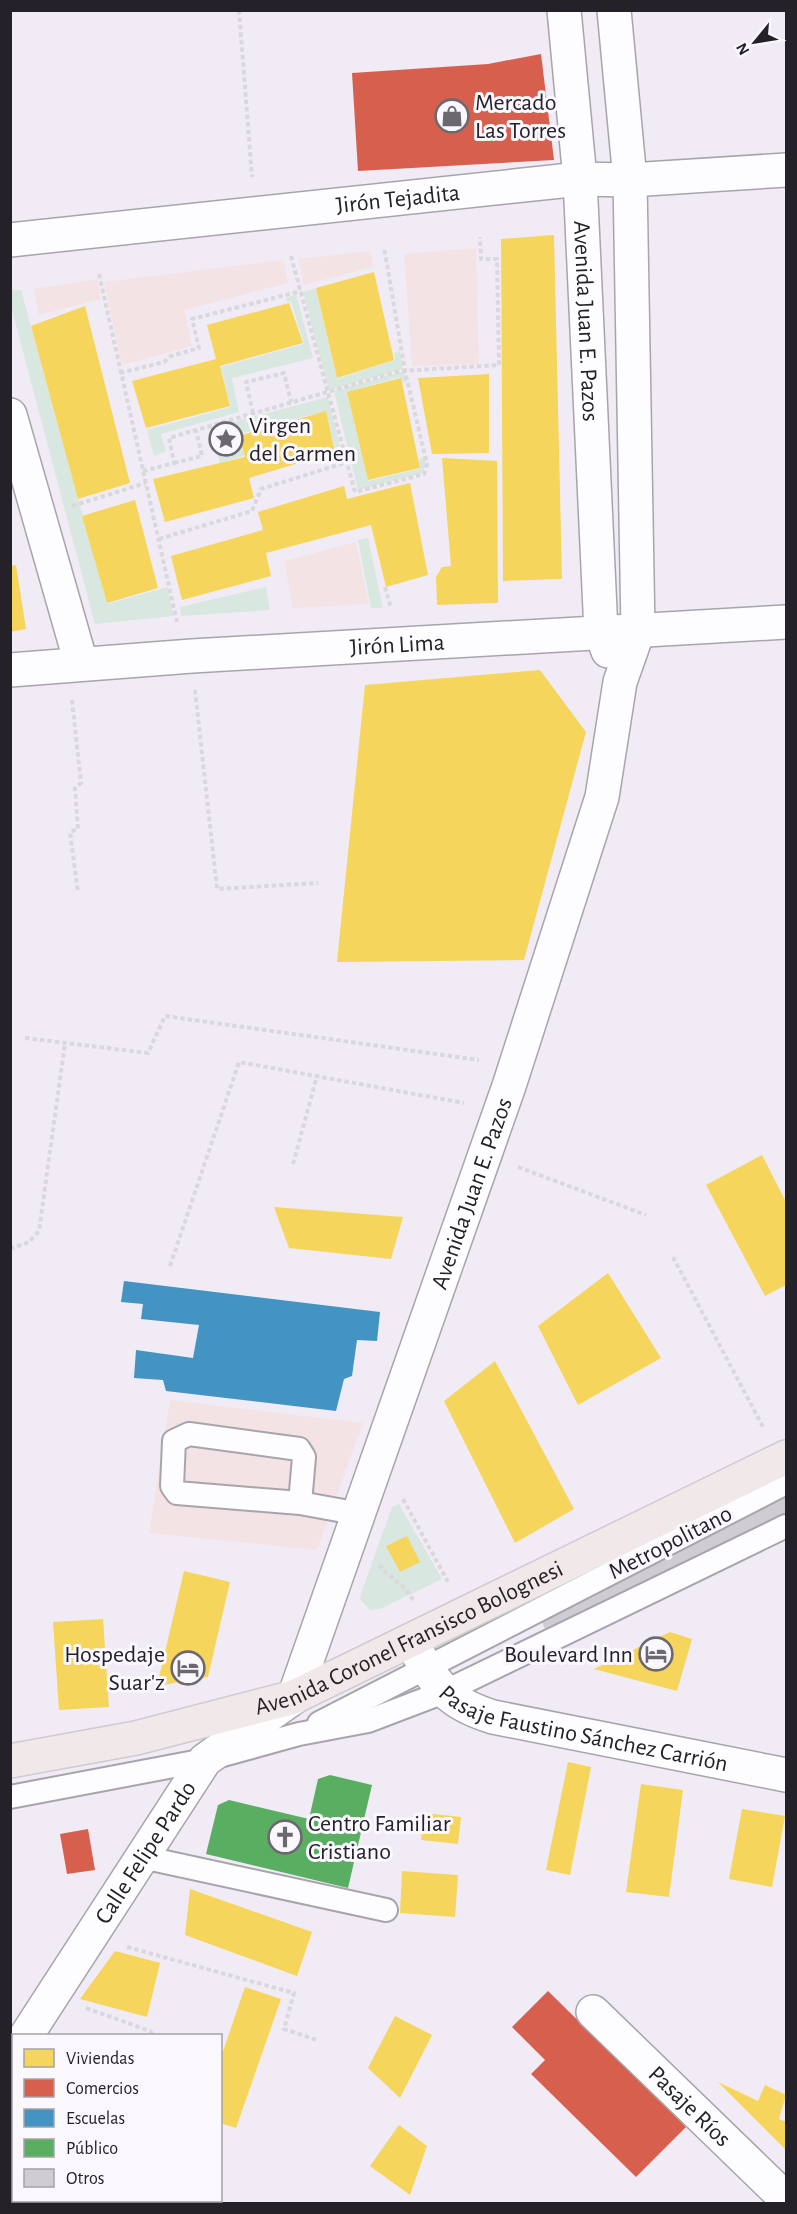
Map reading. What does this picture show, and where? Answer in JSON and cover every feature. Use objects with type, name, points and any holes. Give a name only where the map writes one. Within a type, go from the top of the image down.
[{"type":"main road","name":"Avenida Coronel Fransisco Bolognesi","points":[[10,1761],[135,1738],[294,1697],[427,1667],[784,1467]]},
{"type":"street","name":"Avenida Juan E. Pazos","points":[[564,10],[580,179],[601,632],[620,682]]},
{"type":"street","name":"Avenida Juan E. Pazos","points":[[294,1697],[516,1065],[602,797],[620,682],[638,631],[630,180],[614,10]]},
{"type":"street","name":"Jirón Tejadita","points":[[10,240],[580,179],[630,180],[786,170]]},
{"type":"street","points":[[10,415],[18,466],[74,664]]},
{"type":"street","name":"Jirón Lima","points":[[10,670],[74,664],[185,642],[638,631],[786,622]]},
{"type":"street","name":"Pasaje Faustino Sánchez Carrión","points":[[427,1667],[467,1709],[493,1717],[786,1775]]},
{"type":"street","name":"Calle Felipe Pardo","points":[[27,2034],[205,1760],[294,1697]]},
{"type":"street","name":"Pasaje Ríos","points":[[594,2012],[786,2199]]},
{"type":"lane","points":[[300,1503],[304,1457],[298,1449],[189,1434],[174,1441],[172,1486],[177,1493],[300,1503],[360,1514]]},
{"type":"lane","name":"Metropolitano","points":[[299,1734],[427,1667],[786,1526]]},
{"type":"lane","name":"Metropolitano","points":[[10,1797],[205,1760],[299,1734],[368,1720],[427,1667]]},
{"type":"lane","points":[[142,1857],[386,1910]]},
{"type":"path","points":[[239,10],[255,214]]},
{"type":"path","points":[[174,463],[169,438],[405,371],[499,364],[497,259],[481,259],[480,237]]},
{"type":"path","points":[[291,256],[355,492],[424,474],[427,464],[405,371],[384,247]]},
{"type":"path","points":[[99,274],[120,373],[185,642],[217,890],[318,883]]},
{"type":"path","points":[[120,373],[164,362],[171,356],[199,348],[192,319],[301,291]]},
{"type":"path","points":[[253,413],[246,382],[284,373],[291,402]]},
{"type":"path","points":[[143,471],[202,456],[196,430]]},
{"type":"path","points":[[159,539],[252,511],[261,489],[346,462]]},
{"type":"path","points":[[68,507],[146,483]]},
{"type":"path","points":[[385,587],[392,617]]},
{"type":"path","points":[[74,664],[81,783],[75,788],[78,829],[70,832],[78,893]]},
{"type":"path","points":[[25,1038],[148,1053],[165,1016],[516,1065]]},
{"type":"path","points":[[10,1249],[29,1242],[39,1231],[65,1043]]},
{"type":"path","points":[[170,1266],[239,1062],[501,1109]]},
{"type":"path","points":[[293,1164],[317,1076]]},
{"type":"path","points":[[484,1155],[646,1215]]},
{"type":"path","points":[[673,1257],[784,1467]]},
{"type":"path","points":[[380,1457],[448,1583],[440,1587]]},
{"type":"path","points":[[376,1561],[387,1575],[405,1586],[413,1600]]},
{"type":"path","points":[[404,1605],[422,1596]]},
{"type":"path","points":[[90,1937],[294,1993],[284,2029],[316,2040]]},
{"type":"path","points":[[51,1996],[150,2031],[152,2034]]},
{"type":"shaded area","points":[[476,248],[479,364],[412,366],[404,254]]},
{"type":"shaded area","points":[[370,251],[373,267],[303,285],[299,259]]},
{"type":"shaded area","points":[[283,260],[288,283],[184,310],[192,346],[122,365],[104,282]]},
{"type":"shaded area","points":[[97,279],[101,299],[39,315],[34,289]]},
{"type":"shaded area","points":[[316,288],[337,379],[395,360],[394,353],[400,351],[403,369],[329,390],[303,292]]},
{"type":"shaded area","points":[[10,290],[21,290],[107,604],[168,587],[173,616],[95,624],[11,306]]},
{"type":"shaded area","points":[[296,294],[313,358],[232,378],[239,412],[161,434],[166,451],[154,456],[147,430],[231,407],[221,367],[304,344],[291,301],[287,302],[286,298]]},
{"type":"shaded area","points":[[405,371],[407,382],[402,383],[400,377],[347,392],[368,481],[420,469],[419,459],[425,457],[426,464],[422,473],[358,490],[334,391]]},
{"type":"shaded area","points":[[328,397],[342,456],[332,459],[331,454],[336,452],[326,411],[239,434],[244,456],[220,463],[210,428]]},
{"type":"shaded area","points":[[368,538],[383,608],[371,608],[358,540]]},
{"type":"shaded area","points":[[356,542],[369,604],[293,608],[284,561]]},
{"type":"shaded area","points":[[266,587],[270,610],[181,616],[180,607]]},
{"type":"shaded area","points":[[170,1400],[363,1423],[317,1550],[149,1533]]},
{"type":"shaded area","points":[[399,1504],[442,1579],[380,1609],[370,1610],[360,1599],[361,1594],[392,1507]]},
{"type":"building: Viviendas","points":[[554,235],[562,579],[503,581],[501,239]]},
{"type":"building: Viviendas","points":[[374,272],[394,360],[337,378],[316,288]]},
{"type":"building: Viviendas","points":[[289,303],[303,343],[220,366],[230,406],[146,428],[132,381],[216,359],[207,325]]},
{"type":"building: Viviendas","points":[[85,306],[130,483],[78,499],[31,326]]},
{"type":"building: Viviendas","points":[[489,374],[489,453],[432,454],[418,378]]},
{"type":"building: Viviendas","points":[[401,378],[420,468],[368,480],[347,392]]},
{"type":"building: Viviendas","points":[[326,411],[335,452],[249,478],[254,498],[165,522],[153,479],[245,457],[239,436]]},
{"type":"building: Viviendas","points":[[442,458],[497,461],[498,603],[437,605],[436,577],[442,567],[451,566]]},
{"type":"building: Viviendas","points":[[410,483],[428,575],[386,587],[371,525],[266,553],[271,576],[182,600],[171,556],[263,530],[258,512],[344,486],[347,499]]},
{"type":"building: Viviendas","points":[[135,500],[158,588],[107,603],[82,516]]},
{"type":"building: Viviendas","points":[[16,565],[26,629],[10,632],[10,566]]},
{"type":"building: Viviendas","points":[[540,670],[586,732],[524,960],[337,962],[365,685]]},
{"type":"building: Viviendas","points":[[762,1155],[786,1202],[786,1285],[765,1296],[706,1185]]},
{"type":"building: Viviendas","points":[[274,1207],[403,1217],[391,1259],[289,1248]]},
{"type":"building: Viviendas","points":[[608,1273],[661,1358],[578,1405],[538,1326]]},
{"type":"building: Viviendas","points":[[495,1361],[574,1509],[515,1543],[444,1401]]},
{"type":"building: Viviendas","points":[[407,1536],[420,1562],[400,1572],[386,1546]]},
{"type":"building: Viviendas","points":[[184,1571],[230,1582],[208,1677],[157,1686]]},
{"type":"building: Viviendas","points":[[103,1619],[109,1707],[59,1710],[53,1622]]},
{"type":"building: Viviendas","name":"Boulevard Inn","points":[[670,1632],[692,1639],[677,1691],[594,1669]]},
{"type":"building: Viviendas","points":[[568,1762],[591,1767],[570,1875],[546,1870]]},
{"type":"building: Viviendas","points":[[641,1784],[683,1790],[669,1897],[626,1892]]},
{"type":"building: Viviendas","points":[[742,1809],[785,1816],[772,1887],[729,1879]]},
{"type":"building: Viviendas","points":[[424,1813],[461,1817],[458,1844],[421,1840]]},
{"type":"building: Viviendas","points":[[402,1871],[458,1875],[455,1917],[400,1913]]},
{"type":"building: Viviendas","points":[[190,1889],[312,1932],[297,1976],[185,1935]]},
{"type":"building: Viviendas","points":[[115,1951],[160,1963],[147,2017],[80,1999]]},
{"type":"building: Viviendas","points":[[245,1987],[281,1999],[236,2128],[222,2124],[222,2054]]},
{"type":"building: Viviendas","points":[[395,2016],[432,2035],[400,2098],[368,2068]]},
{"type":"building: Viviendas","points":[[718,2082],[758,2101],[765,2085],[786,2095],[779,2119],[786,2122],[786,2150]]},
{"type":"building: Viviendas","points":[[399,2125],[427,2146],[410,2195],[370,2166]]},
{"type":"building: Viviendas","points":[[12,2152],[12,2202],[64,2202],[63,2204],[10,2204],[10,2155]]},
{"type":"building: Comercios","name":"Mercado Las Torres","points":[[541,54],[554,160],[358,171],[352,73],[488,64]]},
{"type":"building: Comercios","points":[[88,1829],[95,1870],[67,1874],[60,1834]]},
{"type":"building: Comercios","points":[[548,1991],[686,2127],[636,2177],[531,2074],[545,2060],[512,2027]]},
{"type":"building: Escuelas","points":[[124,1281],[380,1312],[377,1341],[357,1340],[352,1376],[344,1379],[336,1411],[166,1391],[163,1380],[134,1378],[136,1350],[193,1358],[199,1325],[141,1319],[143,1304],[121,1302]]},
{"type":"building: Público","name":"Centro Familiar Cristiano","points":[[330,1775],[372,1785],[348,1888],[206,1854],[218,1805],[229,1800],[309,1819],[318,1779]]},
{"type":"building: Otros","points":[[786,1493],[786,1521],[548,1636],[538,1613]]},
{"type":"place","name":"Mercado Las Torres","points":[[452,116]]},
{"type":"place","name":"Virgen del Carmen","points":[[226,439]]},
{"type":"place","name":"Boulevard Inn","points":[[656,1654]]},
{"type":"place","name":"Hospedaje Suar'z","points":[[188,1668]]},
{"type":"place","name":"Centro Familiar Cristiano","points":[[285,1837]]}]
